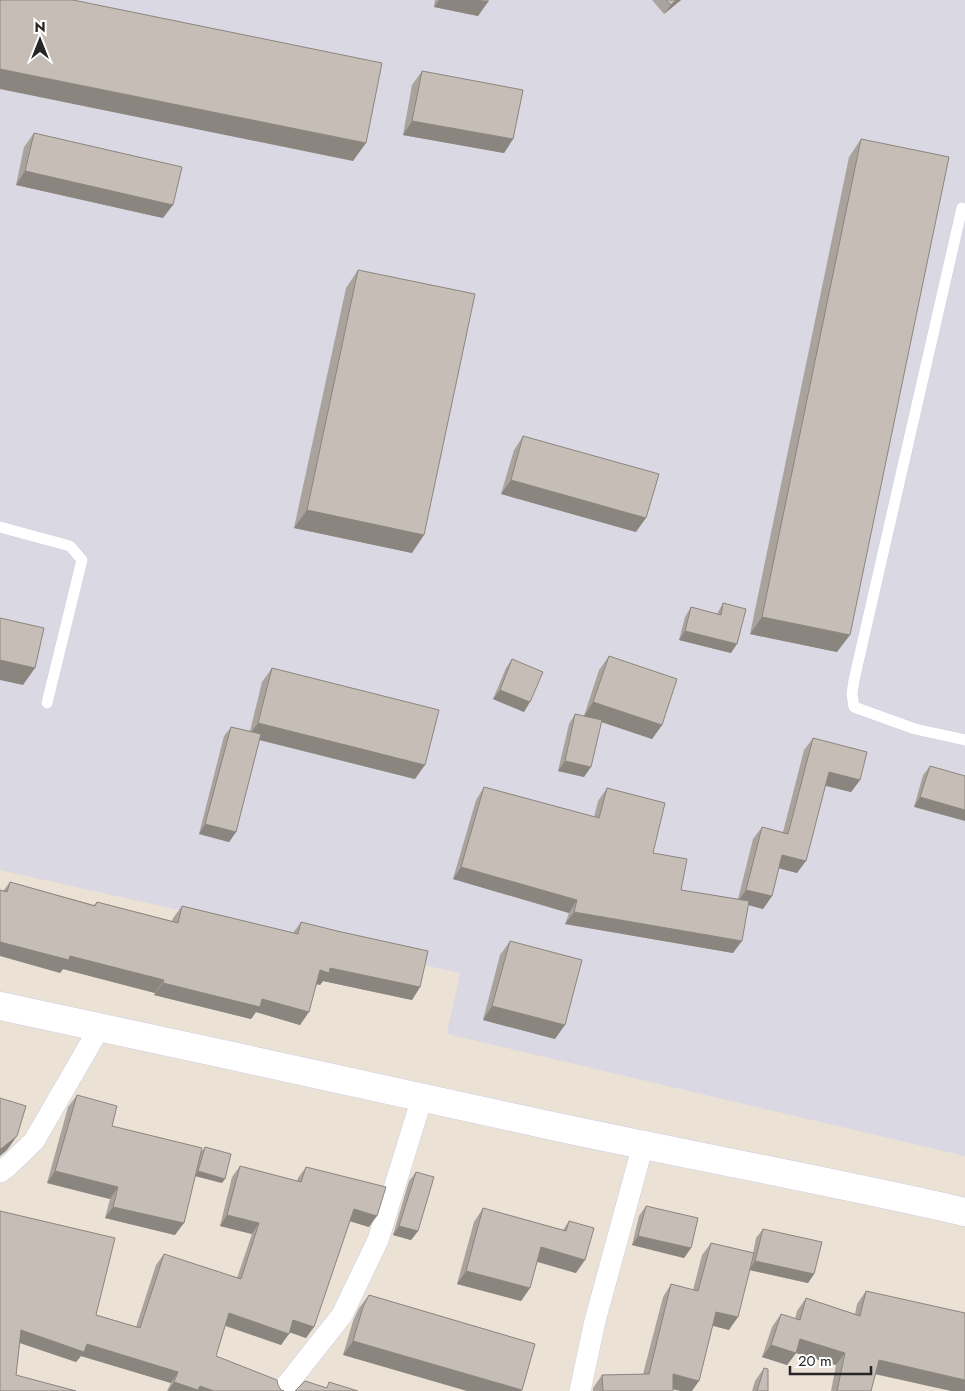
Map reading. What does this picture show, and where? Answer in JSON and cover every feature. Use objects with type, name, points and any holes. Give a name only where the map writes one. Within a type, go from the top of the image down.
[{"type":"main road","points":[[0,1006],[422,1098],[965,1212]]},
{"type":"street","points":[[0,1172],[34,1141],[100,1027]]},
{"type":"street","points":[[282,1391],[342,1315],[362,1274],[378,1240],[422,1098]]},
{"type":"street","points":[[580,1391],[595,1321],[643,1145]]},
{"type":"lane","points":[[962,208],[852,694],[854,708],[914,728],[965,740]]},
{"type":"lane","points":[[0,527],[70,546],[82,560],[47,702]]},
{"type":"shaded area","points":[[0,0],[965,0],[965,1156],[447,1034],[460,973],[0,870]]},
{"type":"building","points":[[0,0],[73,0],[382,63],[366,143],[0,69]]},
{"type":"building","points":[[666,0],[676,0],[671,5]]},
{"type":"building","points":[[422,71],[523,90],[513,139],[412,121]]},
{"type":"building","points":[[34,133],[182,167],[173,205],[25,171]]},
{"type":"building","points":[[861,139],[949,157],[850,635],[762,617]]},
{"type":"building","points":[[358,270],[475,294],[424,535],[307,510]]},
{"type":"building","points":[[523,436],[659,474],[646,518],[511,480]]},
{"type":"building","points":[[723,603],[746,609],[737,644],[685,631],[691,607],[721,615]]},
{"type":"building","points":[[0,618],[44,628],[35,668],[0,660]]},
{"type":"building","points":[[609,656],[677,679],[662,725],[593,702]]},
{"type":"building","points":[[512,659],[543,672],[530,702],[500,690]]},
{"type":"building","points":[[272,668],[439,710],[425,765],[258,723]]},
{"type":"building","points":[[575,714],[602,720],[591,767],[565,761]]},
{"type":"building","points":[[231,727],[261,734],[236,832],[205,824]]},
{"type":"building","points":[[813,738],[867,752],[860,780],[829,772],[806,861],[782,855],[772,896],[746,890],[762,827],[788,834]]},
{"type":"building","points":[[930,766],[965,776],[965,810],[920,797]]},
{"type":"building","points":[[484,787],[599,818],[607,788],[665,803],[653,853],[687,859],[681,890],[749,901],[742,941],[574,912],[577,900],[461,867]]},
{"type":"building","points":[[10,882],[95,906],[97,902],[178,923],[182,906],[298,934],[301,922],[428,951],[420,987],[330,968],[329,973],[320,970],[309,1012],[262,999],[260,1007],[163,983],[164,980],[70,956],[69,960],[0,942],[0,890],[7,892]]},
{"type":"building","points":[[510,941],[582,960],[565,1025],[492,1006]]},
{"type":"building","points":[[77,1095],[117,1106],[112,1126],[202,1148],[184,1223],[113,1207],[118,1187],[55,1171]]},
{"type":"building","points":[[0,1098],[26,1106],[17,1136],[1,1149],[0,1148]]},
{"type":"building","points":[[205,1147],[231,1154],[225,1179],[198,1171]]},
{"type":"building","points":[[240,1166],[301,1182],[306,1167],[386,1187],[377,1216],[354,1209],[314,1327],[293,1320],[289,1334],[229,1313],[216,1356],[277,1380],[281,1390],[284,1391],[214,1391],[200,1386],[198,1390],[174,1382],[178,1372],[87,1344],[84,1352],[21,1330],[16,1375],[76,1391],[0,1391],[0,1211],[115,1238],[96,1315],[140,1328],[164,1254],[241,1279],[259,1223],[227,1215]]},
{"type":"building","points":[[416,1172],[434,1177],[418,1231],[399,1226]]},
{"type":"building","points":[[646,1206],[698,1218],[691,1248],[638,1236]]},
{"type":"building","points":[[483,1208],[566,1231],[569,1221],[594,1228],[585,1260],[541,1247],[530,1288],[466,1271]]},
{"type":"building","points":[[763,1229],[822,1242],[814,1274],[755,1261]]},
{"type":"building","points":[[711,1243],[754,1253],[738,1317],[716,1312],[699,1381],[673,1374],[673,1391],[603,1391],[602,1375],[649,1374],[671,1284],[698,1291]]},
{"type":"building","points":[[866,1291],[965,1313],[965,1380],[879,1360],[871,1391],[837,1391],[845,1353],[800,1339],[796,1353],[771,1345],[781,1314],[800,1320],[806,1298],[860,1316]]},
{"type":"building","points":[[369,1295],[535,1344],[522,1390],[353,1341],[363,1307]]},
{"type":"building","points":[[764,1368],[768,1369],[768,1391],[757,1391]]},
{"type":"building","points":[[305,1381],[327,1388],[329,1382],[358,1391],[295,1391]]}]
